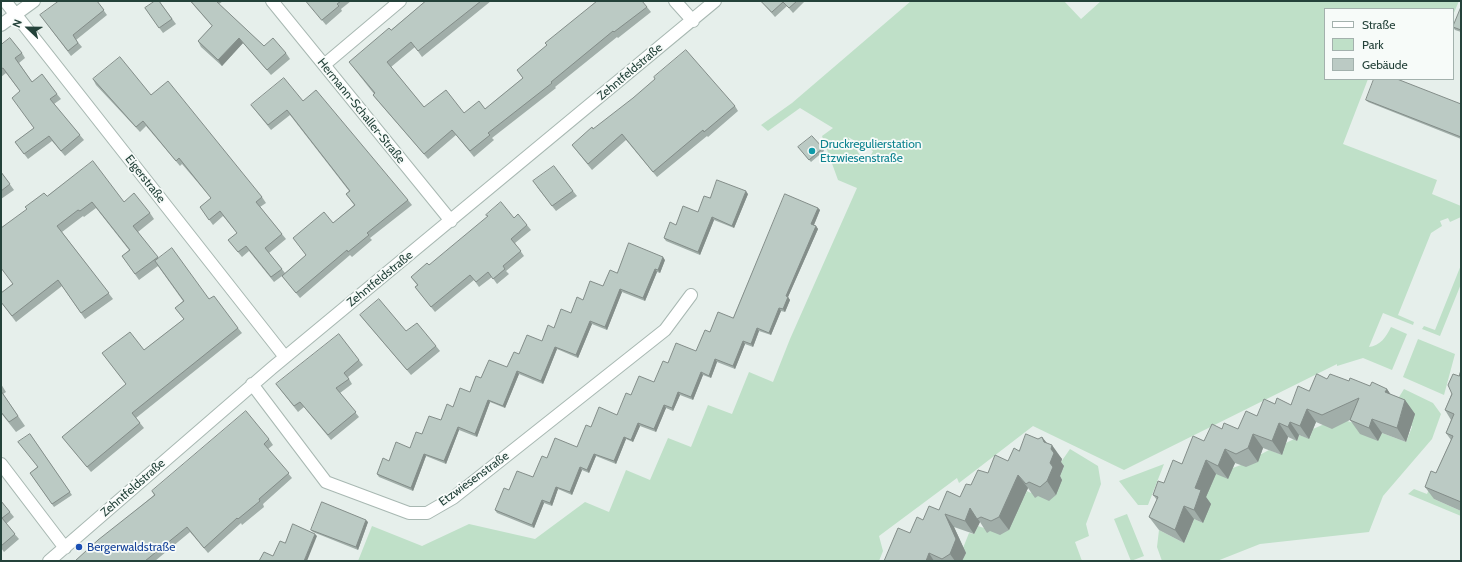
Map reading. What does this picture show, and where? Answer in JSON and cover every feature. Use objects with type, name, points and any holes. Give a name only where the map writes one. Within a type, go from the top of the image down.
[{"type":"street","name":"Eigerstraße","points":[[4,1],[286,357]]},
{"type":"street","points":[[1,25],[34,1]]},
{"type":"street","name":"Hermann-Schaller-Straße","points":[[272,1],[451,221]]},
{"type":"street","points":[[324,65],[400,1]]},
{"type":"street","points":[[675,1],[693,21]]},
{"type":"street","name":"Zehntfeldstraße","points":[[49,561],[252,384],[716,1]]},
{"type":"street","name":"Etzwiesenstraße","points":[[252,384],[326,482],[409,514],[427,512],[453,498],[664,330],[691,295]]},
{"type":"street","points":[[1,464],[65,548]]},
{"type":"green space","points":[[911,1],[1064,1],[1081,19],[1101,1],[1459,1],[1454,13],[1454,8],[1324,8],[1324,80],[1368,80],[1343,144],[1437,180],[1432,194],[1461,206],[1461,217],[1450,222],[1448,218],[1440,221],[1442,226],[1431,233],[1398,315],[1414,322],[1413,325],[1383,313],[1369,347],[1376,345],[1382,340],[1391,327],[1407,334],[1392,370],[1363,358],[1337,366],[1337,364],[1124,470],[1033,426],[959,483],[957,478],[879,536],[883,551],[879,561],[358,561],[372,526],[422,546],[469,524],[535,539],[585,502],[609,512],[626,470],[650,480],[668,438],[691,447],[708,405],[732,414],[749,372],[773,382],[790,339],[857,188],[838,180],[822,136],[833,128],[800,108],[768,131],[761,125],[792,103]],"holes":[[[848,137],[873,151],[870,158],[860,155]]]},
{"type":"green space","points":[[1461,265],[1461,284],[1440,336],[1422,329],[1424,326],[1435,330]]},
{"type":"green space","points":[[1418,339],[1455,354],[1444,395],[1403,377]]},
{"type":"green space","points":[[1404,389],[1433,403],[1441,414],[1432,439],[1383,496],[1369,532],[1260,544],[1217,561],[1162,561],[1157,547],[1159,530],[1184,543],[1194,519],[1203,523],[1203,501],[1216,474],[1241,465],[1269,450],[1280,454],[1286,443],[1294,439],[1297,441],[1299,435],[1307,438],[1310,437],[1313,429],[1338,418],[1363,426],[1378,441],[1382,433],[1406,442],[1412,427],[1396,402]]},
{"type":"green space","points":[[1070,449],[1098,466],[1101,484],[1086,524],[1089,536],[1075,542],[1082,561],[962,561],[966,553],[963,548],[969,533],[974,534],[978,526],[984,528],[1018,497],[1023,499],[1027,491],[1031,493],[1062,480],[1060,476],[1064,466],[1061,462]]},
{"type":"green space","points":[[1164,464],[1148,505],[1138,505],[1119,481]]},
{"type":"green space","points":[[1433,480],[1434,499],[1461,511],[1461,516],[1408,494],[1414,489],[1427,494]]},
{"type":"green space","points":[[1127,514],[1144,556],[1131,561],[1114,519]]},
{"type":"building","points":[[59,1],[97,1],[104,10],[73,35],[78,43],[68,51],[40,15]]},
{"type":"building","points":[[155,1],[159,1],[172,19],[159,28],[145,8]]},
{"type":"building","points":[[191,1],[216,1],[264,46],[273,38],[286,53],[267,70],[239,38],[218,60],[198,41],[212,26]]},
{"type":"building","points":[[306,1],[341,1],[337,4],[339,6],[322,20]]},
{"type":"building","points":[[426,1],[481,1],[418,51],[411,42],[387,62],[424,107],[446,90],[464,113],[479,101],[485,109],[523,78],[517,70],[547,45],[545,43],[597,1],[642,1],[647,7],[614,32],[613,31],[551,82],[552,83],[488,133],[490,135],[470,151],[452,130],[424,154],[373,95],[375,93],[349,62],[389,28],[391,30]]},
{"type":"building","points":[[761,1],[797,1],[789,8],[783,2],[772,12]]},
{"type":"building","points":[[1461,7],[1461,30],[1454,27]]},
{"type":"building","points":[[10,38],[22,53],[15,58],[32,82],[42,74],[57,94],[50,99],[80,135],[61,151],[49,136],[24,154],[15,142],[34,128],[12,98],[20,91],[3,68],[1,69],[1,45]]},
{"type":"building","points":[[686,50],[735,106],[704,132],[703,130],[653,172],[622,134],[588,164],[572,145],[592,127],[593,129],[633,98],[655,79],[654,77]]},
{"type":"building","points":[[120,57],[151,95],[168,81],[262,197],[256,202],[282,234],[265,248],[282,269],[271,277],[246,246],[238,252],[228,240],[237,233],[220,211],[209,220],[200,207],[211,198],[179,158],[176,161],[143,121],[136,127],[93,79]]},
{"type":"building","points":[[284,78],[303,101],[316,90],[408,200],[367,233],[369,235],[348,252],[347,250],[296,293],[282,276],[306,255],[293,238],[324,212],[333,223],[355,205],[346,194],[350,191],[287,110],[268,125],[251,105]]},
{"type":"building","points":[[1374,80],[1400,80],[1461,104],[1461,137],[1366,100]]},
{"type":"building","name":"Druckregulierstation Etzwiesenstraße","points":[[812,136],[823,148],[809,160],[798,147]]},
{"type":"building","points":[[93,161],[124,202],[134,193],[150,213],[133,226],[158,257],[135,274],[122,256],[130,250],[92,202],[80,211],[78,210],[57,226],[109,293],[81,313],[58,280],[12,316],[1,302],[1,293],[13,284],[1,268],[1,228],[27,209],[25,207],[44,193],[47,196]]},
{"type":"building","points":[[554,166],[573,191],[552,206],[533,181]]},
{"type":"building","points":[[1,172],[10,184],[1,191]]},
{"type":"building","points":[[717,180],[746,191],[732,226],[712,217],[698,252],[664,238],[670,222],[676,225],[683,206],[698,212],[704,196],[710,198]]},
{"type":"building","points":[[785,194],[818,208],[811,224],[816,226],[786,296],[788,297],[783,309],[779,308],[769,333],[757,328],[751,344],[743,341],[733,366],[715,359],[709,376],[701,372],[691,397],[678,392],[672,408],[664,405],[654,429],[638,423],[631,440],[624,437],[614,461],[594,454],[587,470],[580,467],[570,492],[556,487],[550,503],[542,500],[532,525],[495,510],[504,488],[509,490],[517,471],[533,477],[542,456],[547,458],[555,438],[577,447],[586,425],[591,427],[599,407],[617,415],[626,393],[631,395],[639,376],[654,382],[663,361],[668,363],[676,343],[696,351],[705,330],[710,332],[718,312],[733,318]]},
{"type":"building","points":[[501,202],[514,218],[518,214],[527,225],[511,239],[521,251],[503,266],[505,269],[493,279],[488,272],[476,282],[470,275],[431,307],[415,287],[418,285],[411,277],[427,263],[429,265],[488,216],[486,215]]},
{"type":"building","points":[[629,243],[663,257],[658,270],[655,269],[643,298],[620,289],[605,327],[590,321],[576,355],[555,347],[541,381],[517,371],[503,406],[488,400],[475,434],[458,427],[444,461],[424,454],[411,488],[377,474],[383,458],[389,461],[396,442],[410,448],[416,432],[422,434],[429,416],[441,420],[447,404],[453,407],[460,388],[470,392],[476,376],[481,378],[489,360],[507,367],[514,352],[519,354],[527,335],[542,341],[548,325],[554,328],[561,309],[571,313],[577,297],[583,300],[590,281],[603,286],[610,270],[617,273]]},
{"type":"building","points":[[172,248],[209,299],[214,296],[238,328],[132,413],[140,423],[87,467],[62,437],[126,384],[102,353],[130,332],[144,350],[184,319],[175,308],[184,301],[155,261]]},
{"type":"building","points":[[379,299],[406,331],[417,323],[436,346],[407,370],[360,315]]},
{"type":"building","points":[[339,334],[359,360],[344,373],[349,379],[336,388],[356,412],[328,435],[300,402],[294,406],[276,384]]},
{"type":"building","points":[[1461,370],[1461,502],[1425,487],[1431,471],[1436,473],[1453,436],[1446,433],[1454,414],[1445,410],[1452,394],[1448,385],[1453,374],[1459,376]]},
{"type":"building","points":[[1317,374],[1327,379],[1330,374],[1349,381],[1350,378],[1370,386],[1372,382],[1387,389],[1385,392],[1405,400],[1397,428],[1372,419],[1369,428],[1350,420],[1359,398],[1322,415],[1307,409],[1300,426],[1290,422],[1288,427],[1279,423],[1272,441],[1253,434],[1248,448],[1236,454],[1225,449],[1218,466],[1206,460],[1195,488],[1201,490],[1194,510],[1184,506],[1175,530],[1149,517],[1158,497],[1153,495],[1158,481],[1164,483],[1173,460],[1182,464],[1193,436],[1204,441],[1212,424],[1222,429],[1224,423],[1238,429],[1246,411],[1257,416],[1264,399],[1275,404],[1277,398],[1291,405],[1298,386],[1309,391]]},
{"type":"building","points":[[1,391],[18,416],[9,422],[1,412]]},
{"type":"building","points":[[246,411],[269,439],[264,444],[289,473],[259,499],[260,501],[238,519],[237,518],[204,548],[187,527],[145,561],[75,561],[98,540],[155,495],[152,491]]},
{"type":"building","points":[[30,434],[70,492],[52,504],[30,473],[38,467],[18,442]]},
{"type":"building","points":[[1026,434],[1038,439],[1042,437],[1044,442],[1052,445],[1051,449],[1054,453],[1050,463],[1053,467],[1047,481],[1040,487],[1029,482],[1026,484],[1018,475],[999,517],[991,521],[981,517],[977,519],[970,508],[965,521],[945,514],[956,539],[950,554],[942,559],[929,553],[926,561],[884,561],[898,528],[910,533],[917,517],[923,520],[929,506],[939,510],[947,491],[960,497],[966,484],[971,485],[978,470],[988,473],[995,455],[1008,461],[1014,448],[1019,451]]},
{"type":"building","points":[[1,501],[10,512],[2,518],[15,534],[1,546]]},
{"type":"building","points":[[322,502],[366,520],[356,547],[311,530]]},
{"type":"building","points":[[293,524],[315,534],[304,561],[259,561],[264,552],[273,556],[280,541],[285,543]]},
{"type":"place","name":"Druckregulierstation Etzwiesenstraße","points":[[812,151]]},
{"type":"place","name":"Bergerwaldstraße","points":[[79,547]]}]
